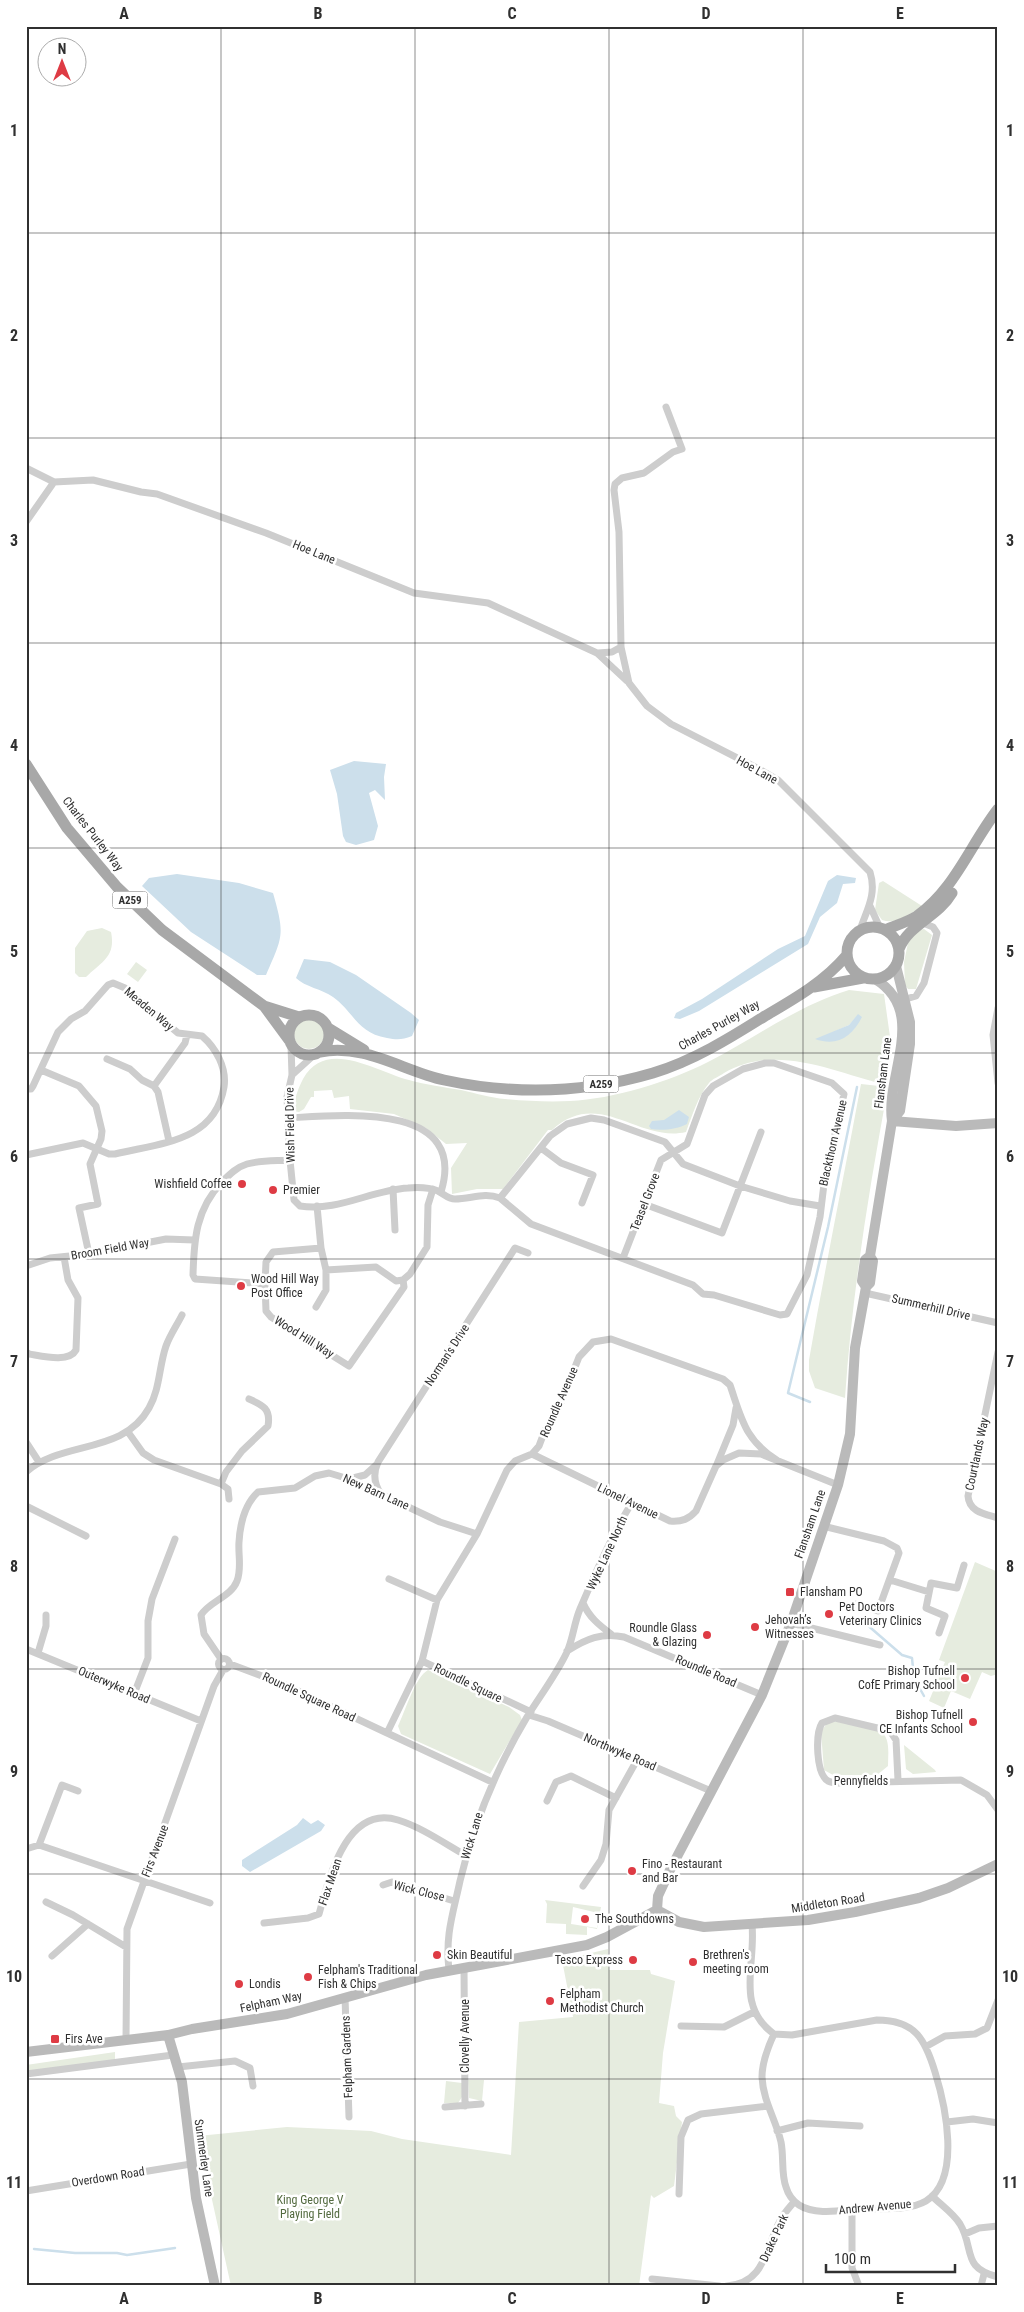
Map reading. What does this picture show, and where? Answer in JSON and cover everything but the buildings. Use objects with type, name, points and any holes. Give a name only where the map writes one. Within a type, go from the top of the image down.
[{"type":"main road","name":"Charles Purley Way","points":[[26,764],[67,828],[117,887],[162,930],[264,1006],[290,1043]]},
{"type":"main road","points":[[956,877],[940,896],[915,917],[883,929],[866,927],[860,930],[849,941],[846,956],[852,969],[863,978],[875,980],[887,975],[896,966],[899,949],[908,932],[936,912],[950,896],[956,877],[972,847],[998,809]]},
{"type":"main road","points":[[883,929],[896,941],[899,949]]},
{"type":"main road","name":"Charles Purley Way","points":[[328,1028],[372,1055],[419,1074],[498,1089],[539,1091],[570,1089],[638,1076],[679,1063],[721,1042],[812,988],[837,967],[846,956]]},
{"type":"main road","name":"Flansham Lane","points":[[892,1121],[900,1111],[910,1044],[910,1022],[906,999],[896,966]]},
{"type":"main road","name":"Charles Purley Way","points":[[812,988],[863,978]]},
{"type":"main road","name":"Flansham Lane","points":[[657,1910],[658,1896],[762,1695],[791,1623],[838,1485],[850,1434],[855,1348],[865,1290],[862,1281],[865,1260],[870,1256],[892,1121],[890,1107],[902,1046],[901,1022],[897,999],[887,987],[875,980]]},
{"type":"main road","name":"Charles Purley Way","points":[[264,1006],[299,1017]]},
{"type":"main road","points":[[313,1015],[319,1017],[328,1028],[328,1041],[317,1053],[301,1054],[290,1043],[290,1026],[299,1017],[313,1015]]},
{"type":"main road","name":"Charles Purley Way","points":[[317,1053],[335,1049],[372,1055]]},
{"type":"main road","points":[[892,1121],[956,1126],[998,1123]]},
{"type":"main road","name":"Middleton Road","points":[[657,1910],[679,1922],[704,1927],[752,1925],[855,1912],[919,1898],[948,1888],[998,1864]]},
{"type":"main road","name":"Felpham Way","points":[[26,2052],[168,2034],[192,2028],[287,2014],[449,1970],[587,1945],[607,1937],[657,1910]]},
{"type":"main road","name":"Summerley Lane","points":[[168,2034],[178,2067],[196,2198],[216,2286]]},
{"type":"street","points":[[628,683],[621,647],[619,532],[614,490],[615,484],[622,478],[644,473],[673,452],[682,449],[666,408]]},
{"type":"street","name":"Hoe Lane","points":[[26,468],[54,482],[93,480],[157,494],[266,533],[414,593],[488,603],[597,653],[628,683],[648,706],[670,724],[758,768],[788,789],[870,872],[873,887],[870,906],[860,930]]},
{"type":"street","points":[[26,522],[54,482]]},
{"type":"street","points":[[597,653],[612,652],[621,647]]},
{"type":"street","name":"Hoe Lane","points":[[870,906],[883,929]]},
{"type":"street","points":[[906,999],[916,996],[921,988],[936,933],[933,927],[923,923]]},
{"type":"street","name":"Meaden Way","points":[[26,1089],[31,1089],[33,1086],[58,1032],[71,1019],[85,1011],[108,985],[114,983],[125,988],[178,1033],[187,1035],[195,1033],[202,1036],[214,1048],[223,1069],[224,1082],[222,1100],[218,1110],[204,1126],[182,1138],[115,1154],[83,1143],[26,1155]]},
{"type":"street","points":[[998,1008],[993,1035],[998,1083]]},
{"type":"street","points":[[154,1086],[185,1043],[187,1035]]},
{"type":"street","name":"Wish Field Drive","points":[[290,1043],[292,1076],[288,1093],[290,1160],[294,1200],[300,1206],[354,1202],[393,1189],[422,1187],[441,1192],[454,1199],[478,1195],[500,1198]]},
{"type":"street","name":"Wish Field Drive","points":[[292,1076],[317,1053]]},
{"type":"street","points":[[106,1059],[130,1069],[142,1080],[154,1086],[158,1092],[169,1141]]},
{"type":"street","name":"Blackthorn Avenue","points":[[500,1198],[531,1224],[694,1285],[703,1294],[714,1295],[780,1315],[787,1314],[807,1275],[844,1094],[832,1083],[774,1063],[757,1064],[743,1069],[713,1086],[705,1095],[687,1144],[674,1152]]},
{"type":"street","points":[[41,1070],[79,1086],[92,1100],[102,1131],[90,1164],[98,1204],[79,1208],[89,1254]]},
{"type":"street","points":[[288,1118],[355,1114],[418,1126],[430,1136],[441,1151],[444,1180],[441,1192]]},
{"type":"street","points":[[500,1198],[550,1136],[567,1124],[590,1118],[604,1120],[665,1142],[683,1164],[740,1186],[790,1201],[820,1206]]},
{"type":"street","points":[[644,1204],[722,1233],[761,1132]]},
{"type":"street","points":[[541,1148],[561,1163],[593,1175],[582,1203]]},
{"type":"street","name":"Teasel Grove","points":[[623,1258],[661,1160],[674,1152]]},
{"type":"street","points":[[265,1284],[195,1279],[192,1275],[194,1240],[201,1212],[207,1199],[229,1174],[249,1164],[290,1160]]},
{"type":"street","points":[[393,1189],[395,1230]]},
{"type":"street","points":[[326,1270],[376,1267],[396,1281],[403,1280],[410,1274],[428,1247],[428,1205],[433,1190]]},
{"type":"street","points":[[316,1307],[326,1290],[326,1270],[320,1248],[317,1206]]},
{"type":"street","name":"Broom Field Way","points":[[26,1266],[50,1258],[89,1254],[166,1239],[194,1240]]},
{"type":"street","name":"Wood Hill Way","points":[[320,1248],[273,1252],[266,1262],[266,1311],[271,1317],[349,1366],[404,1287],[403,1280]]},
{"type":"street","name":"Norman's Drive","points":[[349,1479],[365,1475],[378,1462],[516,1248],[528,1253]]},
{"type":"street","points":[[26,1352],[29,1354],[60,1357],[69,1356],[76,1350],[78,1298],[68,1280],[64,1257]]},
{"type":"street","name":"Summerhill Drive","points":[[865,1290],[998,1324]]},
{"type":"street","points":[[26,1472],[39,1462],[56,1454],[116,1439],[128,1432],[149,1410],[155,1394],[166,1345],[182,1314]]},
{"type":"street","name":"Roundle Avenue","points":[[532,1454],[540,1446],[545,1430],[560,1405],[579,1357],[593,1342],[602,1339],[620,1342],[724,1379],[730,1385],[736,1407],[747,1433],[756,1444],[778,1461]]},
{"type":"street","name":"Courtlands Way","points":[[998,1352],[968,1496],[970,1505],[974,1510],[998,1518]]},
{"type":"street","points":[[220,1484],[238,1456],[268,1426],[269,1413],[266,1407],[249,1399]]},
{"type":"street","name":"Roundle Avenue","points":[[716,1466],[733,1426],[736,1407]]},
{"type":"street","points":[[128,1432],[143,1453],[154,1460],[220,1484],[228,1490],[229,1499]]},
{"type":"street","points":[[26,1442],[39,1462]]},
{"type":"street","points":[[716,1466],[730,1456],[744,1453],[761,1454],[838,1485]]},
{"type":"street","points":[[422,1661],[437,1600],[477,1534],[507,1470],[515,1461],[532,1454]]},
{"type":"street","name":"Lionel Avenue","points":[[532,1454],[631,1504],[670,1521],[685,1520],[696,1511],[716,1466]]},
{"type":"street","name":"Norman's Drive","points":[[378,1462],[375,1476],[377,1488],[382,1494]]},
{"type":"street","name":"New Barn Lane","points":[[221,1659],[204,1634],[202,1615],[205,1609],[229,1592],[237,1582],[238,1542],[242,1522],[253,1498],[264,1490],[299,1486],[322,1474],[329,1473],[349,1479],[440,1522],[477,1534]]},
{"type":"street","name":"Wyke Lane North","points":[[530,1714],[567,1652],[583,1603],[621,1520],[631,1504]]},
{"type":"street","points":[[26,1506],[86,1536]]},
{"type":"street","points":[[824,1526],[884,1542],[897,1548],[899,1553],[878,1611],[856,1604]]},
{"type":"street","points":[[134,1694],[148,1658],[148,1631],[152,1599],[174,1539]]},
{"type":"street","points":[[938,1633],[945,1616],[926,1608],[931,1583],[957,1588],[964,1565]]},
{"type":"street","points":[[389,1579],[437,1600]]},
{"type":"street","points":[[890,1580],[928,1592]]},
{"type":"street","name":"Wyke Lane North","points":[[583,1603],[586,1611],[597,1624],[611,1634]]},
{"type":"street","points":[[38,1653],[46,1626],[46,1615]]},
{"type":"street","points":[[791,1623],[880,1645]]},
{"type":"street","points":[[567,1652],[589,1639],[611,1634]]},
{"type":"street","name":"Roundle Road","points":[[611,1634],[624,1636],[762,1695]]},
{"type":"street","name":"Outerwyke Road","points":[[26,1649],[201,1722]]},
{"type":"street","points":[[221,1659],[228,1659],[230,1664],[227,1669],[223,1670],[219,1664],[221,1659]]},
{"type":"street","name":"Roundle Square","points":[[387,1733],[422,1661],[530,1714]]},
{"type":"street","name":"Roundle Square Road","points":[[230,1664],[276,1681],[387,1733]]},
{"type":"street","name":"Firs Avenue","points":[[126,2040],[127,1929],[201,1722],[223,1670]]},
{"type":"street","name":"Northwyke Road","points":[[530,1714],[711,1791]]},
{"type":"street","name":"Wick Lane","points":[[449,1970],[447,1936],[466,1856],[492,1782],[530,1714]]},
{"type":"street","name":"Pennyfields","points":[[898,1780],[896,1740],[890,1731],[835,1718],[822,1723],[818,1732],[819,1761],[822,1774],[828,1781],[840,1783],[898,1780],[961,1780],[987,1795],[998,1810]]},
{"type":"street","points":[[387,1733],[492,1782]]},
{"type":"street","points":[[583,1886],[604,1851],[607,1817],[637,1760]]},
{"type":"street","points":[[547,1801],[556,1782],[571,1776],[616,1798]]},
{"type":"street","points":[[39,1845],[62,1786],[78,1791]]},
{"type":"street","name":"Flax Mean","points":[[264,1923],[308,1918],[319,1914],[334,1861],[355,1830],[374,1820],[384,1818],[408,1824],[466,1856]]},
{"type":"street","points":[[26,1849],[39,1845],[210,1904]]},
{"type":"street","name":"Wick Close","points":[[384,1886],[392,1882],[454,1901]]},
{"type":"street","points":[[46,1902],[126,1947]]},
{"type":"street","points":[[52,1956],[88,1924]]},
{"type":"street","points":[[752,1925],[754,1939],[750,1989],[754,2012],[760,2022],[774,2034],[792,2035],[877,2020],[888,2020],[900,2023],[915,2031],[926,2046],[936,2074],[947,2122],[946,2165],[940,2183],[932,2196],[958,2221],[965,2234],[974,2265],[984,2274],[998,2277]]},
{"type":"street","name":"Clovelly Avenue","points":[[464,1967],[466,2106]]},
{"type":"street","name":"Felpham Gardens","points":[[345,1997],[349,2117]]},
{"type":"street","points":[[926,2046],[945,2036],[975,2034],[987,2028],[998,2000]]},
{"type":"street","points":[[681,2026],[702,2028],[724,2027],[754,2012]]},
{"type":"street","points":[[774,2034],[763,2066],[764,2091],[783,2152],[785,2185],[794,2202]]},
{"type":"street","points":[[26,2074],[173,2055]]},
{"type":"street","points":[[178,2067],[235,2061],[250,2068],[253,2086]]},
{"type":"street","points":[[445,2107],[481,2104]]},
{"type":"street","points":[[680,2194],[681,2137],[688,2120],[701,2114],[768,2106]]},
{"type":"street","points":[[947,2122],[973,2119],[998,2123]]},
{"type":"street","points":[[778,2131],[808,2123],[860,2126]]},
{"type":"street","name":"Overdown Road","points":[[26,2191],[191,2164]]},
{"type":"street","name":"Andrew Avenue","points":[[794,2202],[816,2211],[852,2210],[915,2205],[932,2196]]},
{"type":"street","name":"Drake Park","points":[[727,2286],[743,2283],[756,2273],[767,2254],[779,2222],[794,2202]]},
{"type":"street","points":[[852,2210],[852,2268],[859,2286]]},
{"type":"street","points":[[965,2234],[979,2228],[998,2226]]},
{"type":"street","points":[[981,2286],[984,2274]]},
{"type":"street","points":[[652,2279],[719,2286]]},
{"type":"green space","points":[[883,881],[922,906],[898,920],[882,920],[875,910],[879,883]]},
{"type":"green space","points":[[102,928],[111,932],[110,953],[86,977],[79,977],[75,973],[75,948],[87,931]]},
{"type":"green space","points":[[924,929],[932,935],[916,989],[908,989],[905,985],[904,962],[908,943],[918,930]]},
{"type":"green space","points":[[136,962],[147,970],[138,982],[127,974]]},
{"type":"green space","points":[[849,990],[884,994],[892,1051],[886,1085],[805,1063],[764,1060],[744,1064],[724,1073],[709,1083],[698,1100],[686,1132],[668,1133],[651,1130],[602,1115],[586,1114],[569,1118],[552,1130],[548,1130],[503,1189],[477,1189],[452,1194],[451,1168],[467,1143],[446,1144],[426,1128],[394,1114],[350,1109],[349,1096],[334,1098],[332,1090],[314,1091],[314,1097],[311,1097],[304,1109],[299,1112],[294,1111],[299,1087],[313,1067],[325,1060],[338,1059],[367,1065],[415,1082],[489,1097],[538,1101],[570,1101],[604,1097],[659,1083],[693,1069],[725,1053],[794,1013]],"holes":[[[858,1015],[854,1028],[843,1038],[829,1034],[849,1025]]]},
{"type":"green space","points":[[309,1019],[319,1024],[324,1034],[319,1044],[309,1049],[299,1044],[294,1034],[299,1024]]},
{"type":"green space","points":[[861,1084],[888,1087],[862,1242],[845,1398],[815,1388],[809,1371],[809,1360]]},
{"type":"green space","points":[[975,1562],[998,1572],[998,1674],[991,1676],[982,1672],[970,1699],[951,1691],[944,1708],[929,1701],[945,1662],[939,1660]]},
{"type":"green space","points":[[428,1670],[509,1707],[520,1715],[522,1720],[490,1774],[401,1734],[398,1726],[411,1695],[423,1674]]},
{"type":"green space","points":[[833,1721],[879,1730],[883,1733],[888,1746],[888,1766],[877,1775],[833,1775],[824,1770],[821,1732],[827,1723]]},
{"type":"green space","points":[[904,1745],[936,1772],[913,1774],[906,1769]]},
{"type":"green space","points":[[545,1900],[601,1907],[597,1929],[587,1927],[587,1935],[566,1934],[566,1924],[546,1923],[547,1904]],"holes":[[[573,1907],[598,1913],[597,1928],[571,1924]]]},
{"type":"green space","name":"King George V Playing Field","points":[[608,1949],[609,1970],[650,1970],[651,1974],[675,1981],[663,2053],[659,2103],[674,2106],[676,2116],[682,2122],[674,2186],[654,2198],[651,2195],[639,2286],[231,2286],[198,2136],[287,2127],[371,2131],[402,2139],[511,2155],[519,2022],[573,2017],[562,1960]]},
{"type":"green space","points":[[115,2052],[115,2060],[26,2073],[26,2065]]},
{"type":"green space","points":[[468,2080],[484,2080],[482,2101],[469,2098]]},
{"type":"green space","points":[[446,2081],[462,2083],[462,2097],[458,2103],[444,2103]]},
{"type":"water","points":[[354,761],[386,764],[384,777],[385,800],[375,790],[369,793],[378,826],[374,840],[356,845],[346,842],[343,836],[337,794],[330,770]]},
{"type":"water","points":[[177,874],[239,883],[273,893],[281,927],[279,943],[266,975],[257,975],[191,932],[142,886],[149,878]]},
{"type":"water","points":[[837,875],[856,878],[855,883],[843,884],[837,903],[820,917],[808,944],[699,1011],[680,1019],[674,1018],[676,1013],[702,999],[778,949],[805,936],[828,881]]},
{"type":"water","points":[[304,959],[330,962],[356,975],[411,1013],[419,1020],[412,1036],[394,1039],[369,1032],[333,997],[304,984],[296,978]]},
{"type":"water","points":[[858,1014],[862,1017],[849,1035],[830,1042],[815,1039],[849,1025]]},
{"type":"water","points":[[679,1110],[689,1117],[687,1124],[665,1130],[651,1129],[649,1126],[652,1121],[664,1120]]},
{"type":"water","points":[[303,1818],[311,1824],[318,1820],[325,1825],[321,1831],[250,1872],[242,1866],[242,1860],[297,1825]]},
{"type":"waterway","points":[[810,1402],[788,1393],[828,1227],[857,1087]]},
{"type":"waterway","points":[[865,1623],[902,1655],[912,1658],[914,1678],[924,1696]]},
{"type":"waterway","points":[[34,2249],[127,2255],[175,2248]]},
{"type":"place","name":"Wishfield Coffee","points":[[242,1184]]},
{"type":"place","name":"Premier","points":[[273,1190]]},
{"type":"place","name":"Wood Hill Way Post Office","points":[[241,1286]]},
{"type":"place","name":"Flansham PO","points":[[790,1592]]},
{"type":"place","name":"Pet Doctors Veterinary Clinics","points":[[829,1614]]},
{"type":"place","name":"Jehovah’s Witnesses","points":[[755,1627]]},
{"type":"place","name":"Roundle Glass & Glazing","points":[[707,1635]]},
{"type":"place","name":"Bishop Tufnell CofE Primary School","points":[[965,1678]]},
{"type":"place","name":"Bishop Tufnell CE Infants School","points":[[973,1722]]},
{"type":"place","name":"Fino - Restaurant and Bar","points":[[632,1871]]},
{"type":"place","name":"The Southdowns","points":[[585,1919]]},
{"type":"place","name":"Skin Beautiful","points":[[437,1955]]},
{"type":"place","name":"Tesco Express","points":[[633,1960]]},
{"type":"place","name":"Brethren's meeting room","points":[[693,1962]]},
{"type":"place","name":"Felpham's Traditional Fish & Chips","points":[[308,1977]]},
{"type":"place","name":"Londis","points":[[239,1984]]},
{"type":"place","name":"Felpham Methodist Church","points":[[550,2001]]},
{"type":"place","name":"Firs Ave","points":[[55,2039]]}]
